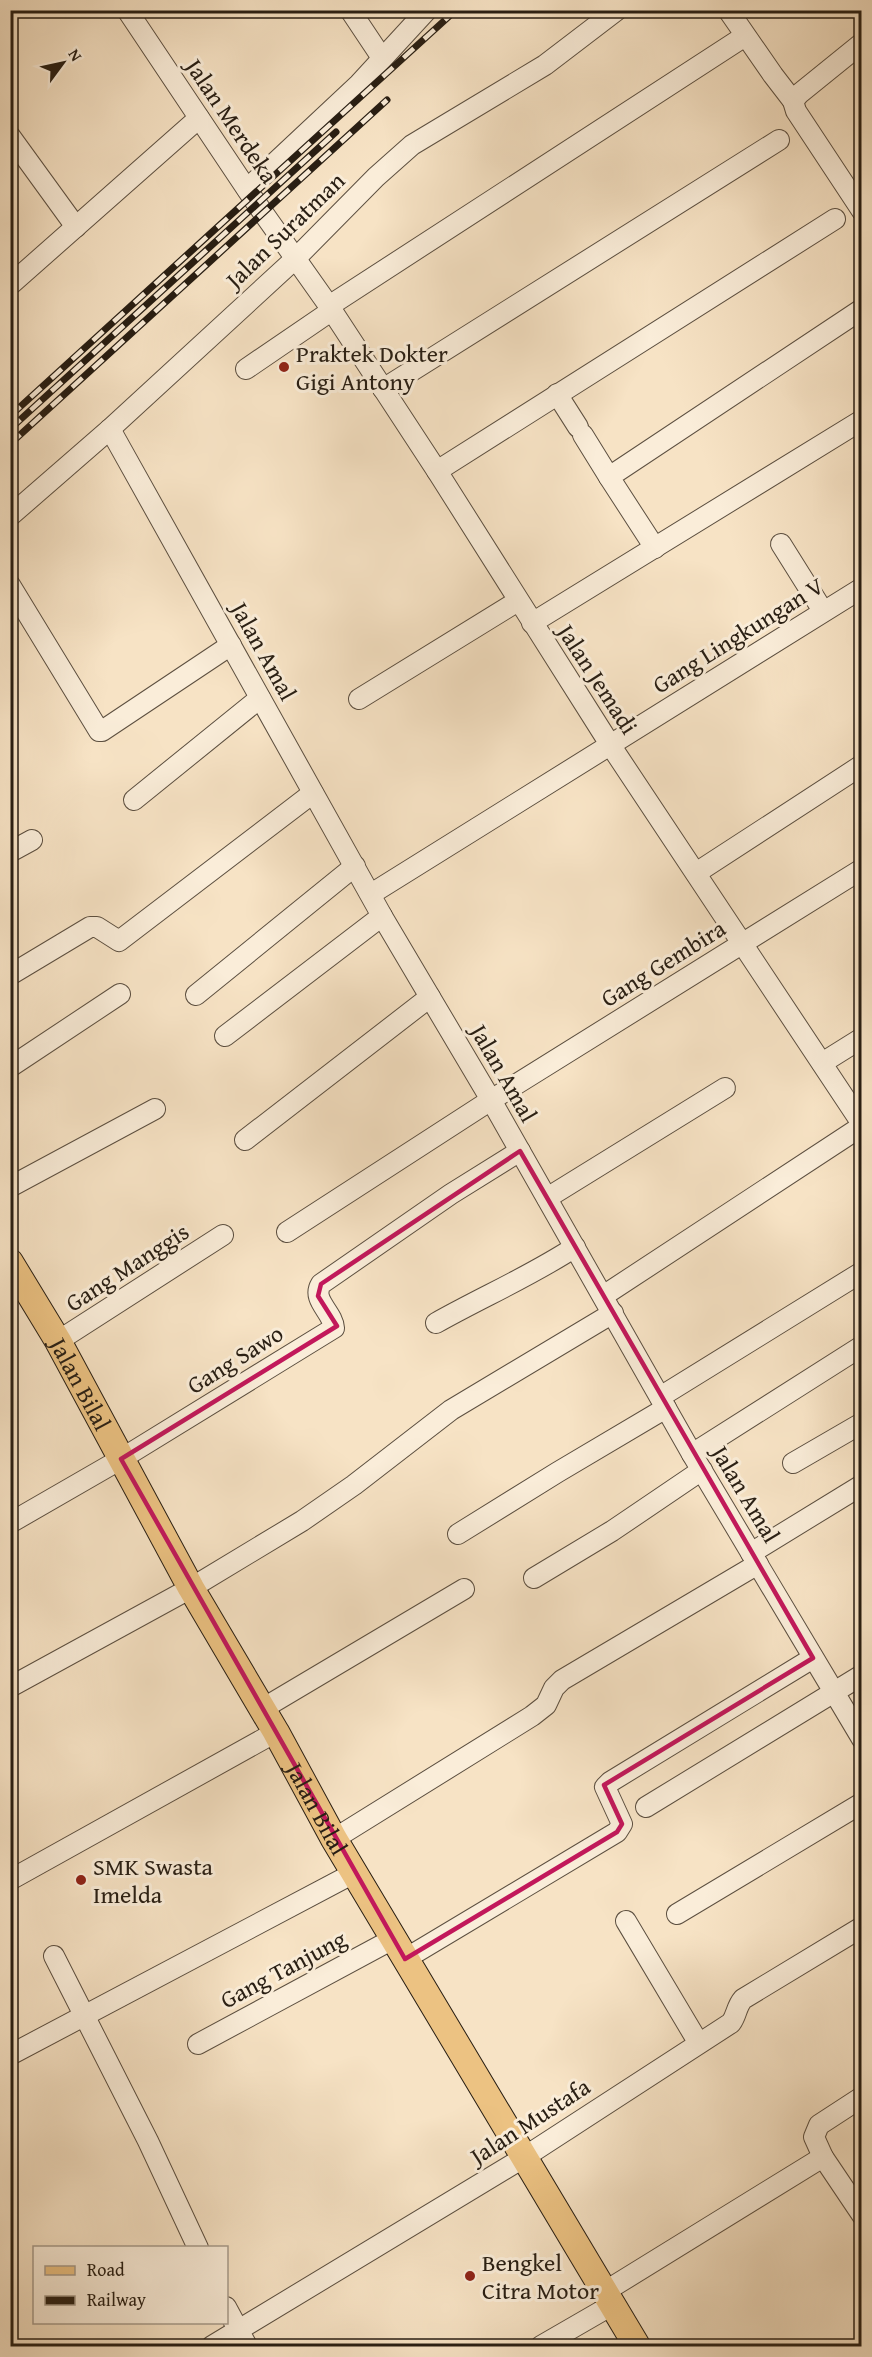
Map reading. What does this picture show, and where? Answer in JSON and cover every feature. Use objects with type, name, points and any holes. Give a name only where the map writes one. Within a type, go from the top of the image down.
[{"type":"main road","name":"Jalan Bilal","points":[[10,1262],[58,1341],[191,1588],[276,1732],[334,1839],[637,2346]]},
{"type":"street","name":"Jalan Merdeka","points":[[127,10],[295,259]]},
{"type":"street","points":[[350,10],[382,58]]},
{"type":"street","points":[[247,189],[359,84],[427,10]]},
{"type":"street","name":"Jalan Suratman","points":[[10,516],[110,429],[295,259],[376,177],[412,145],[545,65],[617,10]]},
{"type":"street","points":[[728,10],[795,106],[861,212]]},
{"type":"street","points":[[246,369],[330,308],[745,36]]},
{"type":"street","points":[[795,106],[799,94],[861,43]]},
{"type":"street","points":[[10,285],[199,118]]},
{"type":"street","points":[[10,136],[76,227]]},
{"type":"street","points":[[383,389],[779,140]]},
{"type":"street","points":[[437,471],[835,219]]},
{"type":"street","name":"Jalan Jemadi","points":[[295,259],[330,308],[437,471],[611,746],[861,1125]]},
{"type":"street","points":[[609,477],[861,309]]},
{"type":"street","points":[[557,394],[655,548]]},
{"type":"street","points":[[532,623],[861,420]]},
{"type":"street","name":"Jalan Amal","points":[[110,429],[382,916],[491,1100],[697,1462],[861,1739]]},
{"type":"street","points":[[782,544],[823,611]]},
{"type":"street","points":[[10,585],[99,731],[231,645]]},
{"type":"street","name":"Gang Lingkungan V","points":[[371,894],[861,588]]},
{"type":"street","points":[[360,699],[518,601]]},
{"type":"street","points":[[134,800],[260,698]]},
{"type":"street","points":[[696,873],[861,765]]},
{"type":"street","points":[[10,975],[90,927],[97,927],[119,941],[313,793]]},
{"type":"street","points":[[10,852],[32,840]]},
{"type":"street","points":[[196,995],[355,866]]},
{"type":"street","name":"Gang Gembira","points":[[287,1232],[491,1100],[861,869]]},
{"type":"street","points":[[225,1036],[382,916]]},
{"type":"street","points":[[10,1067],[120,994]]},
{"type":"street","points":[[244,1140],[430,996]]},
{"type":"street","points":[[822,1063],[861,1038]]},
{"type":"street","points":[[547,1198],[725,1088]]},
{"type":"street","points":[[10,1187],[155,1108]]},
{"type":"street","points":[[10,1687],[191,1588],[302,1521],[451,1410],[608,1305],[861,1125]]},
{"type":"street","name":"Gang Sawo","points":[[121,1459],[334,1328],[334,1322],[318,1296],[321,1284],[451,1194],[520,1151]]},
{"type":"street","name":"Gang Manggis","points":[[58,1341],[223,1235]]},
{"type":"street","points":[[436,1323],[478,1299],[528,1277],[575,1247]]},
{"type":"street","points":[[458,1534],[558,1472],[861,1272]]},
{"type":"street","points":[[534,1578],[612,1531],[697,1462],[861,1346]]},
{"type":"street","points":[[793,1463],[861,1423]]},
{"type":"street","points":[[10,1523],[121,1459]]},
{"type":"street","points":[[334,1839],[532,1716],[546,1705],[554,1688],[562,1680],[755,1559],[861,1485]]},
{"type":"street","points":[[262,1709],[464,1589]]},
{"type":"street","name":"Gang Tanjung","points":[[198,2044],[399,1949],[617,1832],[622,1824],[605,1787],[610,1782],[813,1658]]},
{"type":"street","points":[[646,1807],[861,1675]]},
{"type":"street","points":[[10,1880],[276,1732]]},
{"type":"street","points":[[677,1914],[861,1803]]},
{"type":"street","points":[[10,2055],[354,1873]]},
{"type":"street","points":[[626,1921],[698,2042]]},
{"type":"street","name":"Jalan Mustafa","points":[[212,2346],[242,2339],[523,2158],[698,2042],[731,2023],[743,1999],[861,1927]]},
{"type":"street","points":[[54,1956],[148,2141],[198,2246]]},
{"type":"street","points":[[861,2097],[816,2129],[816,2144],[861,2215]]},
{"type":"street","points":[[542,2346],[608,2299],[823,2157]]},
{"type":"street","points":[[228,2311],[242,2339]]},
{"type":"highlighted area","points":[[520,1151],[813,1658],[604,1785],[622,1824],[617,1832],[405,1959],[121,1459],[337,1326],[318,1296],[321,1284]]},
{"type":"railway","points":[[10,416],[456,10]]},
{"type":"railway","points":[[10,444],[387,100]]},
{"type":"railway","points":[[10,429],[336,132]]},
{"type":"place","name":"Praktek Dokter Gigi Antony","points":[[284,367]]},
{"type":"place","name":"SMK Swasta Imelda","points":[[81,1880]]},
{"type":"place","name":"Bengkel Citra Motor","points":[[470,2276]]}]
